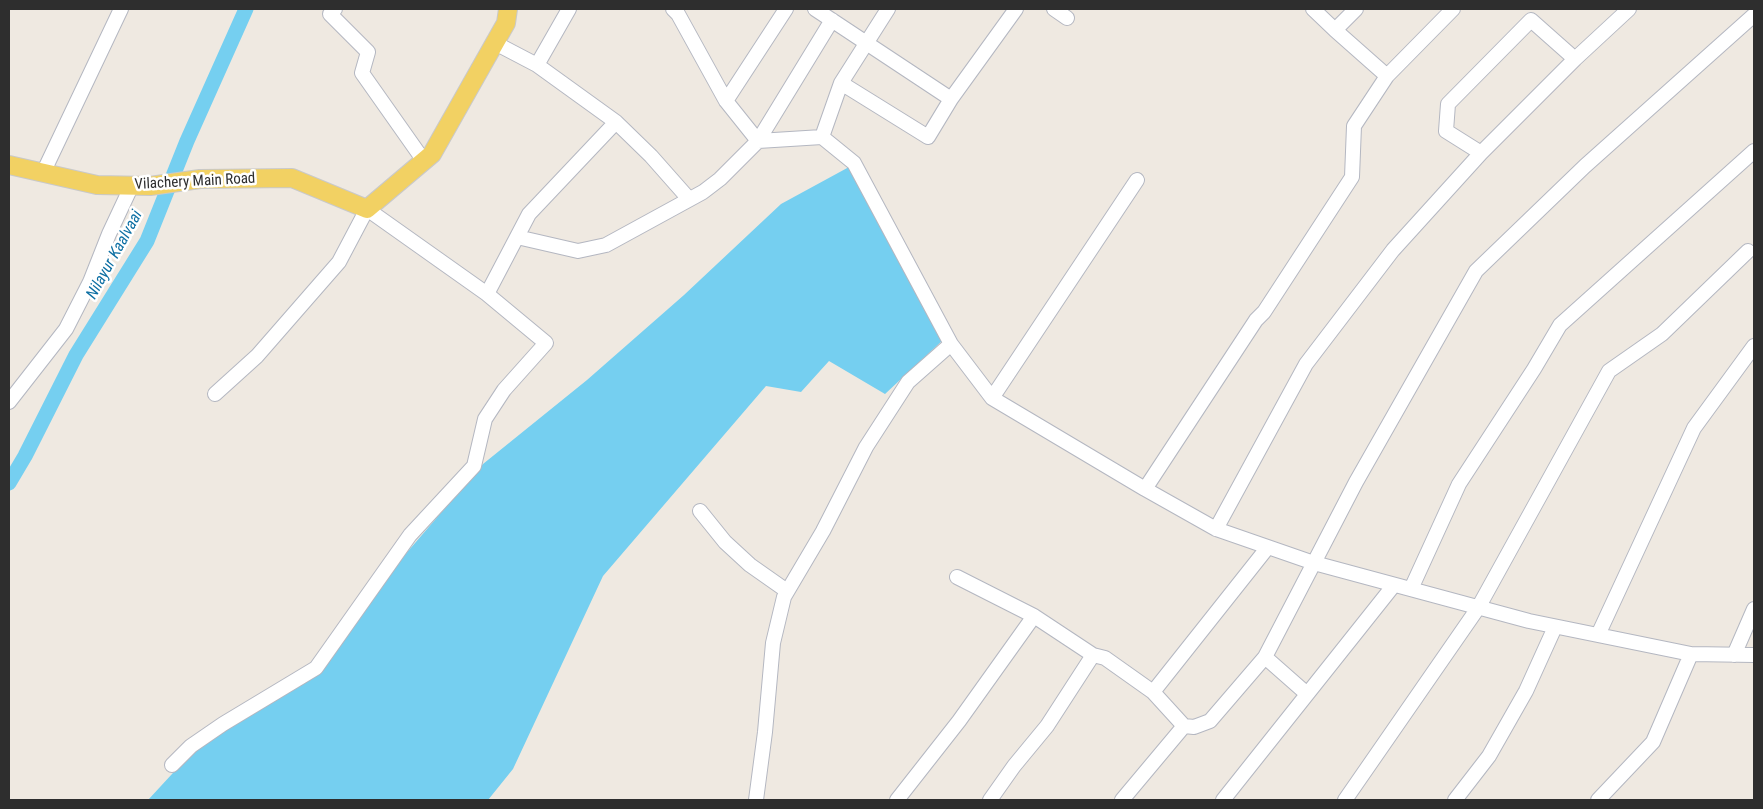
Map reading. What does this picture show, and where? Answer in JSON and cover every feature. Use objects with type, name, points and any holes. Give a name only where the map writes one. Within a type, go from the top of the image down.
[{"type":"main road","points":[[366,209],[432,154],[506,23],[508,9]]},
{"type":"main road","name":"Vilachery Main Road","points":[[9,165],[97,185],[150,186],[200,179],[292,178],[366,209]]},
{"type":"street","points":[[43,173],[121,9]]},
{"type":"street","points":[[335,9],[330,14],[368,52],[362,74],[424,161]]},
{"type":"street","points":[[537,65],[569,9]]},
{"type":"street","points":[[673,9],[678,14],[726,101],[758,141]]},
{"type":"street","points":[[726,101],[786,9]]},
{"type":"street","points":[[815,9],[951,99]]},
{"type":"street","points":[[822,137],[841,83],[888,9]]},
{"type":"street","points":[[841,83],[928,137],[951,99],[1016,9]]},
{"type":"street","points":[[1054,9],[1067,18]]},
{"type":"street","points":[[1313,9],[1387,76]]},
{"type":"street","points":[[1335,30],[1356,9]]},
{"type":"street","points":[[1145,489],[1352,178],[1354,126],[1387,76],[1453,9]]},
{"type":"street","points":[[1216,529],[1306,364],[1393,250],[1480,153],[1575,59],[1629,9]]},
{"type":"street","points":[[957,577],[1034,616],[1093,655],[1104,658],[1153,692],[1184,726],[1194,727],[1210,721],[1264,657],[1356,482],[1476,271],[1585,166],[1754,15]]},
{"type":"street","points":[[517,236],[578,251],[597,247],[606,244],[689,199],[720,179],[758,141],[832,20]]},
{"type":"street","points":[[1480,153],[1446,131],[1448,104],[1531,20],[1575,59]]},
{"type":"street","points":[[495,43],[537,65],[616,122],[651,156],[689,199]]},
{"type":"street","points":[[487,294],[529,214],[616,122]]},
{"type":"street","points":[[758,141],[822,137],[854,163],[950,344],[992,398],[1216,529],[1314,563],[1555,627],[1691,654],[1754,656]]},
{"type":"street","points":[[1411,589],[1459,484],[1534,369],[1560,325],[1754,151]]},
{"type":"street","points":[[992,398],[1137,180]]},
{"type":"street","points":[[9,402],[66,329],[90,282],[109,234],[132,185]]},
{"type":"street","points":[[172,765],[190,746],[316,668],[410,535],[474,466],[485,419],[504,390],[546,343],[487,294],[366,209],[339,262],[258,356],[215,394]]},
{"type":"street","points":[[1345,800],[1478,608],[1608,371],[1662,334],[1748,251]]},
{"type":"street","points":[[756,800],[765,732],[773,643],[784,597],[866,447],[908,382],[950,344]]},
{"type":"street","points":[[1598,635],[1694,428],[1754,346]]},
{"type":"street","points":[[700,511],[725,542],[750,565],[787,591]]},
{"type":"street","points":[[1153,692],[1268,547]]},
{"type":"street","points":[[1224,800],[1394,585]]},
{"type":"street","points":[[1734,655],[1754,609]]},
{"type":"street","points":[[897,800],[959,721],[1034,616]]},
{"type":"street","points":[[1455,800],[1489,756],[1526,692],[1555,627]]},
{"type":"street","points":[[1598,800],[1653,742],[1691,654]]},
{"type":"street","points":[[990,800],[1014,766],[1047,726],[1093,655]]},
{"type":"street","points":[[1264,657],[1307,694]]},
{"type":"street","points":[[1122,800],[1184,726]]},
{"type":"water","points":[[849,167],[943,340],[885,394],[829,361],[801,392],[766,386],[603,576],[513,769],[488,800],[148,800],[196,748],[321,671],[366,600],[483,464],[587,380],[684,295],[781,204]]},
{"type":"waterway","name":"Nilayur Kaalvaai","points":[[9,483],[25,456],[76,355],[147,241],[187,141],[246,9]]}]
